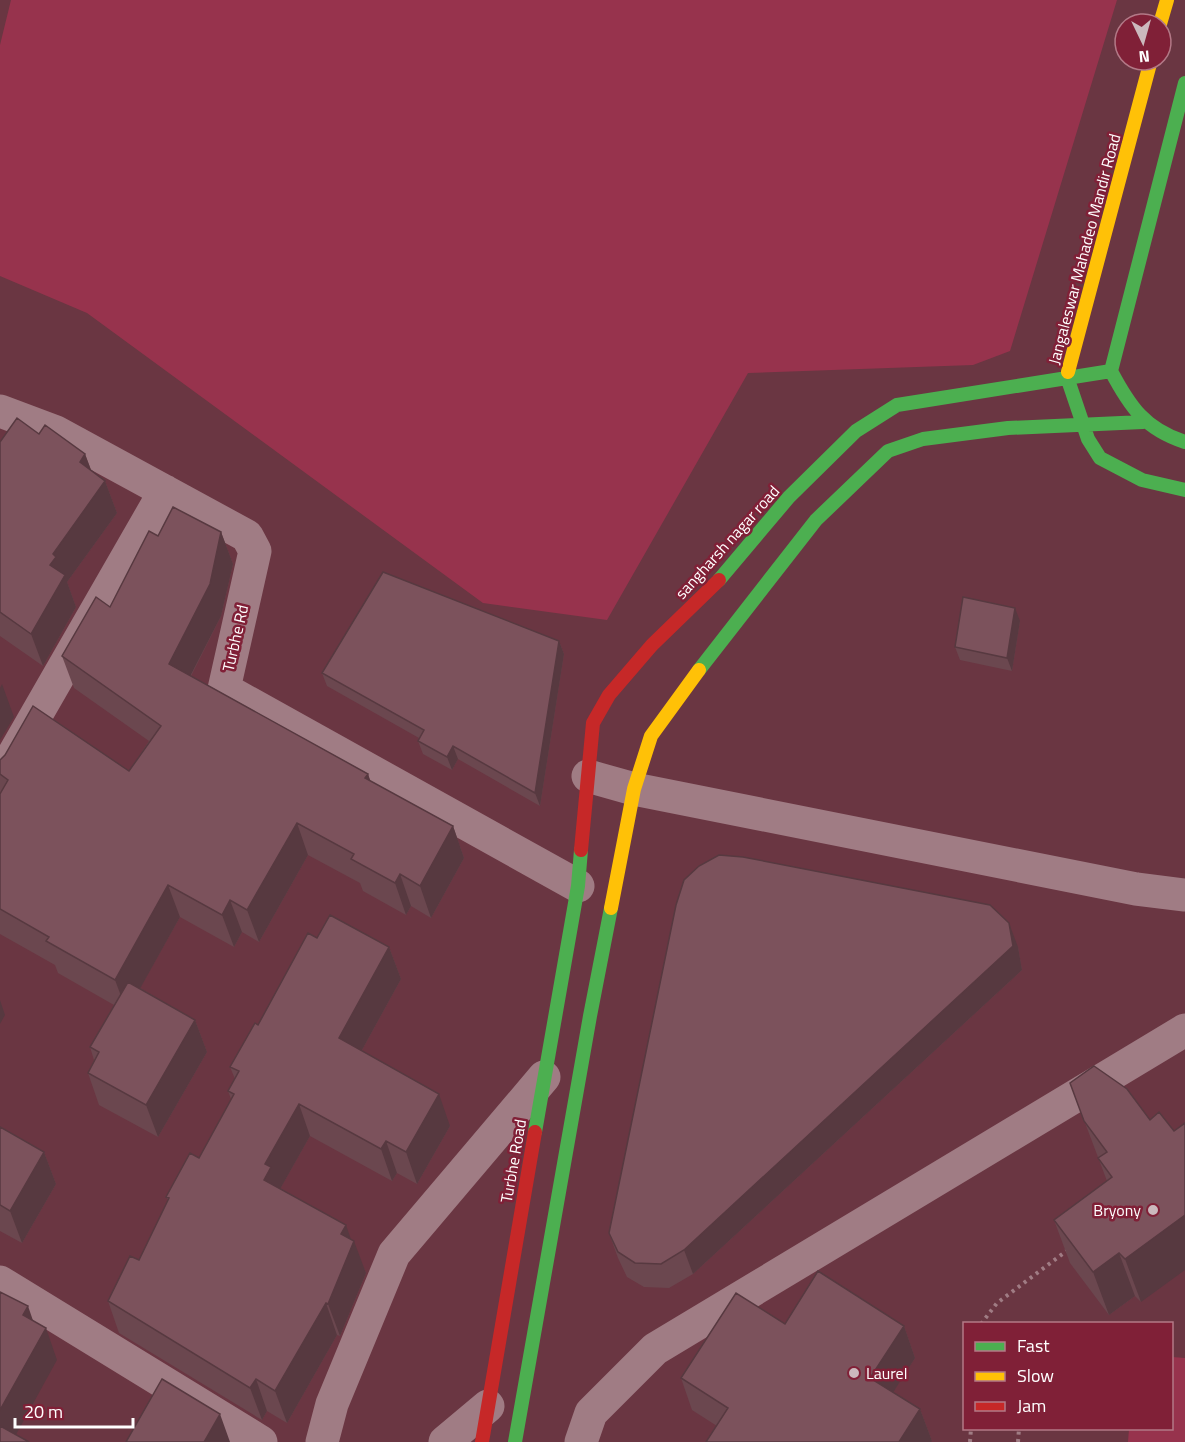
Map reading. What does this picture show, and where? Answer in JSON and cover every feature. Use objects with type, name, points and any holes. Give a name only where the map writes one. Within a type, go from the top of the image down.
[{"type":"street","name":"Jangaleswar Mahadeo Mandir Road","points":[[1148,72],[1092,291],[1067,377],[1088,439],[1100,458],[1142,480],[1185,490]]},
{"type":"street","points":[[1185,83],[1111,371],[1127,402],[1143,422],[1172,439],[1185,442]]},
{"type":"street","name":"sangharsh nagar road","points":[[578,886],[592,723],[609,695],[652,645],[710,591],[789,497],[856,430],[897,405],[1111,371]]},
{"type":"street","name":"Turbhe Rd","points":[[0,411],[57,432],[247,536],[255,551],[224,689],[578,886]]},
{"type":"street","points":[[515,1442],[590,1016],[634,789],[651,736],[699,669],[816,520],[888,451],[923,439],[1008,428],[1143,422]]},
{"type":"street","points":[[0,778],[165,491]]},
{"type":"street","points":[[588,776],[634,789],[1136,890],[1185,895]]},
{"type":"street","name":"Turbhe Road","points":[[482,1442],[578,886]]},
{"type":"street","points":[[581,1442],[591,1413],[655,1349],[1185,1030]]},
{"type":"street","points":[[322,1442],[332,1404],[394,1254],[544,1077]]},
{"type":"street","points":[[0,1282],[261,1442]]},
{"type":"street","points":[[445,1442],[488,1406]]},
{"type":"path","points":[[982,1322],[997,1303],[1073,1246]]},
{"type":"shaded area","points":[[11,0],[1117,0],[1010,351],[973,365],[748,373],[607,620],[483,603],[87,313],[0,276],[0,45]]},
{"type":"shaded area","points":[[1173,1357],[1185,1358],[1185,1442],[1128,1442],[1129,1430],[1173,1430]]},
{"type":"building","points":[[17,418],[39,434],[45,425],[85,454],[80,462],[105,481],[53,554],[56,557],[50,565],[65,575],[31,634],[0,612],[0,442]]},
{"type":"building","points":[[173,507],[221,532],[210,584],[169,664],[368,774],[365,778],[453,826],[420,886],[400,874],[395,883],[351,859],[354,854],[297,823],[247,910],[230,900],[222,915],[168,885],[115,980],[46,941],[49,937],[0,909],[0,794],[8,780],[0,774],[0,760],[33,706],[129,771],[161,726],[62,656],[96,597],[110,607],[149,531],[158,536]]},
{"type":"building","points":[[383,572],[559,641],[535,793],[453,746],[447,757],[418,741],[424,730],[322,673]]},
{"type":"building","points":[[963,597],[1015,608],[1007,658],[955,647]]},
{"type":"building","points":[[719,855],[743,857],[990,905],[1009,923],[1013,946],[684,1250],[661,1264],[635,1263],[618,1252],[609,1233],[676,905],[684,880],[699,866]]},
{"type":"building","points":[[330,915],[389,947],[339,1038],[439,1094],[406,1152],[386,1141],[381,1149],[299,1104],[265,1164],[271,1167],[264,1180],[346,1225],[341,1234],[354,1241],[328,1304],[326,1303],[275,1391],[256,1379],[250,1388],[108,1301],[130,1256],[139,1260],[169,1198],[166,1197],[190,1153],[199,1158],[234,1094],[228,1091],[239,1071],[230,1067],[255,1023],[258,1025],[308,933],[317,938]]},
{"type":"building","points":[[128,982],[195,1020],[146,1105],[88,1073],[99,1052],[90,1047]]},
{"type":"building","points":[[1094,1066],[1127,1089],[1150,1120],[1159,1112],[1174,1131],[1185,1123],[1185,1215],[1125,1259],[1119,1253],[1093,1272],[1054,1220],[1112,1177],[1098,1158],[1107,1152],[1084,1121],[1070,1083]]},
{"type":"building","points":[[0,1127],[44,1152],[10,1211],[0,1205]]},
{"type":"building","name":"Laurel","points":[[818,1271],[904,1326],[870,1378],[920,1409],[899,1442],[706,1442],[728,1408],[681,1378],[736,1293],[785,1324]]},
{"type":"building","points":[[0,1292],[28,1306],[23,1315],[46,1328],[0,1410]]},
{"type":"building","points":[[162,1379],[220,1414],[204,1442],[126,1442]]},
{"type":"building","points":[[0,1426],[29,1442],[0,1442]]},
{"type":"traffic: fast","points":[[1185,83],[1111,371],[1140,415],[1159,430],[1185,442]]},
{"type":"traffic: fast","points":[[719,580],[789,497],[856,431],[897,405],[1111,371]]},
{"type":"traffic: fast","points":[[1068,372],[1067,377],[1088,439],[1100,458],[1142,480],[1185,490]]},
{"type":"traffic: fast","points":[[699,670],[816,520],[888,451],[923,439],[1008,428],[1143,422]]},
{"type":"traffic: fast","points":[[535,1132],[578,886],[581,850]]},
{"type":"traffic: fast","points":[[515,1442],[611,908]]},
{"type":"traffic: slow","points":[[1164,12],[1167,0]]},
{"type":"traffic: slow","points":[[1068,372],[1148,72]]},
{"type":"traffic: slow","points":[[611,908],[634,789],[651,736],[699,670]]},
{"type":"traffic: jam","points":[[581,850],[593,723],[609,695],[652,645],[719,580]]},
{"type":"traffic: jam","points":[[482,1442],[535,1132]]},
{"type":"place","name":"Bryony","points":[[1153,1210]]},
{"type":"place","name":"Laurel","points":[[854,1373]]}]
